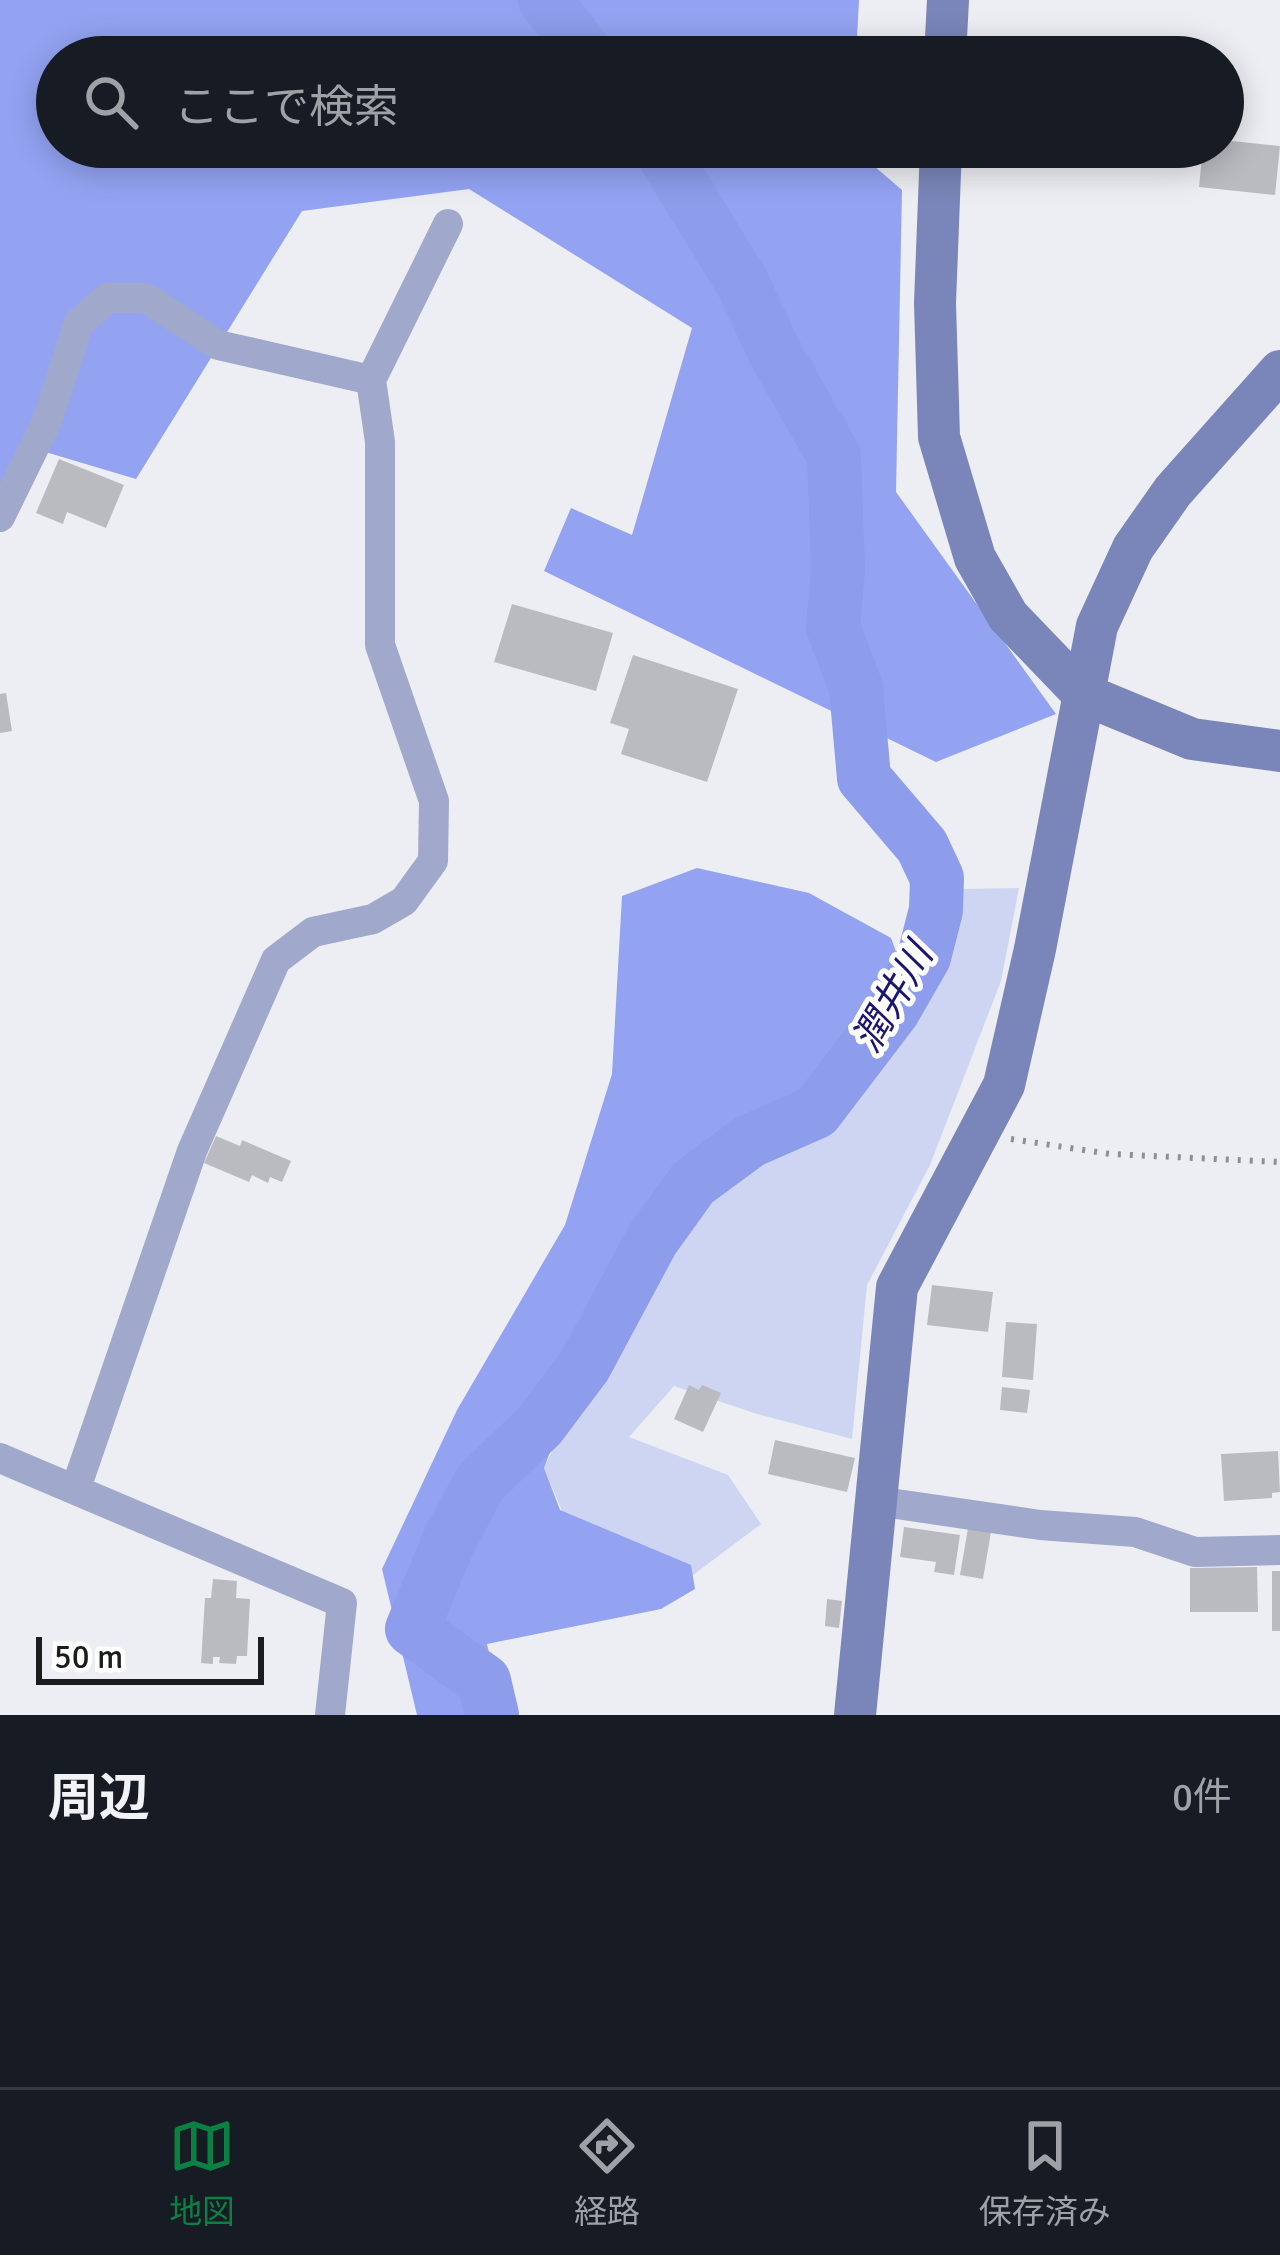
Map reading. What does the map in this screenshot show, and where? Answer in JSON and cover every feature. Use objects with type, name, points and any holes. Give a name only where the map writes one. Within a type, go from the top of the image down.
[{"type":"street","points":[[946,36],[948,0]]},
{"type":"street","points":[[940,168],[935,303],[939,437],[975,558],[1008,616],[1083,694],[1192,739],[1280,752]]},
{"type":"street","points":[[76,1488],[192,1151],[276,960],[313,932],[373,919],[404,901],[433,861],[434,801],[380,645],[380,442],[371,380],[448,224]]},
{"type":"street","points":[[0,517],[48,418],[79,323],[106,298],[146,298],[218,345],[371,380]]},
{"type":"street","points":[[855,1715],[897,1287],[1004,1085],[1097,626],[1133,548],[1173,491],[1280,371]]},
{"type":"street","points":[[0,1458],[342,1603],[331,1715]]},
{"type":"street","points":[[876,1501],[1040,1525],[1135,1532],[1195,1552],[1280,1550]]},
{"type":"path","points":[[978,1133],[1111,1154],[1280,1162]]},
{"type":"shaded area","points":[[0,0],[859,0],[857,36],[36,36],[36,168],[876,168],[902,190],[896,492],[1056,714],[936,762],[544,571],[571,508],[632,535],[692,328],[469,189],[302,211],[136,479],[42,451],[0,529]]},
{"type":"shaded area","points":[[697,868],[809,893],[891,938],[908,984],[844,1113],[750,1150],[693,1212],[565,1413],[544,1468],[560,1510],[691,1565],[695,1589],[661,1609],[487,1644],[503,1715],[417,1715],[382,1569],[457,1410],[565,1225],[612,1074],[622,896]]},
{"type":"shaded area","points":[[1019,888],[1001,981],[930,1165],[867,1285],[852,1439],[674,1386],[629,1437],[728,1475],[761,1524],[693,1575],[569,1527],[544,1468],[658,1230],[899,1001],[958,889]]},
{"type":"building","points":[[1244,142],[1280,146],[1275,195],[1199,187],[1201,168],[1244,168]]},
{"type":"building","points":[[59,459],[124,485],[106,528],[67,512],[63,524],[36,513]]},
{"type":"building","points":[[512,604],[613,633],[596,691],[494,662]]},
{"type":"building","points":[[633,655],[738,689],[707,782],[621,754],[629,729],[610,723]]},
{"type":"building","points":[[6,693],[12,731],[0,733],[0,694]]},
{"type":"building","points":[[216,1136],[240,1146],[242,1140],[291,1161],[282,1182],[270,1177],[268,1183],[252,1175],[249,1182],[204,1163]]},
{"type":"building","points":[[932,1285],[993,1292],[988,1332],[927,1325]]},
{"type":"building","points":[[1006,1322],[1037,1324],[1033,1380],[1002,1377]]},
{"type":"building","points":[[689,1385],[721,1393],[703,1432],[674,1419]]},
{"type":"building","points":[[1002,1387],[1030,1390],[1027,1413],[1000,1410]]},
{"type":"building","points":[[775,1440],[855,1458],[847,1492],[768,1474]]},
{"type":"building","points":[[1278,1451],[1280,1492],[1272,1493],[1272,1498],[1224,1501],[1221,1454]]},
{"type":"building","points":[[904,1527],[960,1535],[954,1575],[934,1572],[936,1562],[900,1557]]},
{"type":"building","points":[[968,1528],[991,1532],[983,1579],[960,1575]]},
{"type":"building","points":[[1257,1567],[1258,1612],[1190,1612],[1190,1568]]},
{"type":"building","points":[[1272,1571],[1280,1571],[1280,1631],[1272,1631]]},
{"type":"building","points":[[213,1579],[237,1581],[236,1598],[250,1599],[247,1656],[237,1656],[236,1664],[219,1663],[220,1657],[213,1657],[213,1664],[201,1663],[205,1598],[211,1598]]},
{"type":"building","points":[[827,1599],[842,1601],[839,1628],[825,1626]]},
{"type":"waterway","name":"潤井川","points":[[545,0],[573,36]]},
{"type":"waterway","name":"潤井川","points":[[492,1715],[484,1681],[412,1629],[449,1541],[480,1483],[540,1425],[585,1365],[652,1240],[693,1183],[750,1141],[816,1112],[893,1011],[924,957],[936,910],[937,878],[922,846],[864,778],[856,688],[833,627],[838,570],[834,456],[773,349],[743,284],[672,168]]}]
